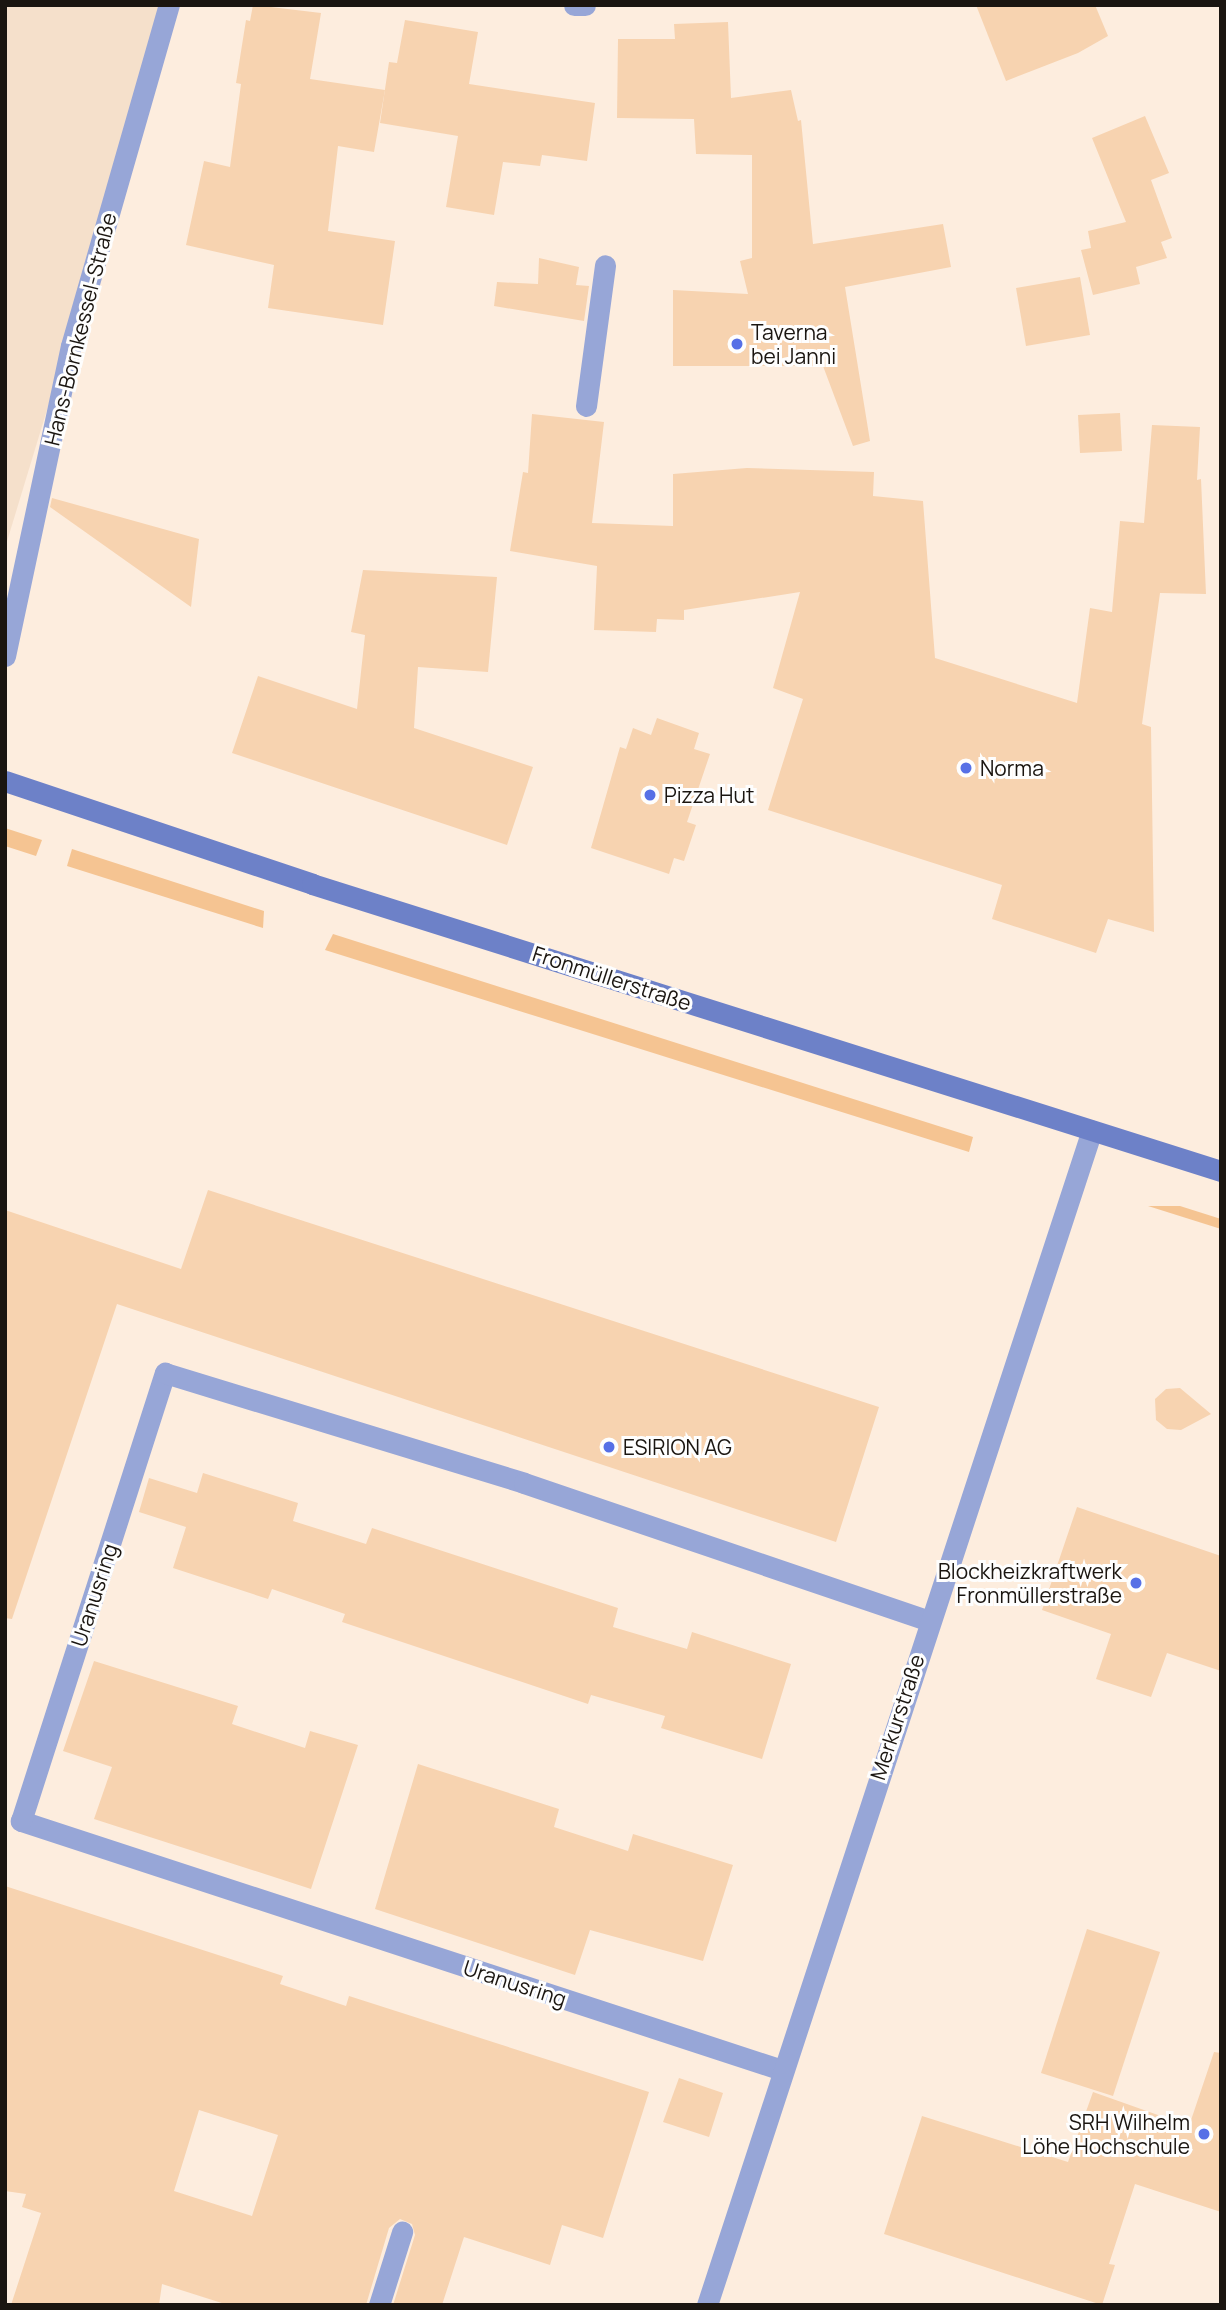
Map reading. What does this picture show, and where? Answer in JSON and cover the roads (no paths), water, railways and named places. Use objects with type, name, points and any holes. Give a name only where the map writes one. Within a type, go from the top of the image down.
[{"type":"main road","name":"Fronmüllerstraße","points":[[5,781],[312,884],[1221,1171]]},
{"type":"street","name":"Hans-Bornkessel-Straße","points":[[5,656],[71,346],[169,5]]},
{"type":"street","points":[[574,5],[585,5]]},
{"type":"street","points":[[586,406],[605,265]]},
{"type":"street","name":"Merkurstraße","points":[[706,2305],[1091,1130]]},
{"type":"street","name":"Uranusring","points":[[782,2070],[21,1821],[165,1373],[524,1483],[929,1621]]},
{"type":"street","points":[[379,2305],[402,2232]]},
{"type":"place","name":"Taverna bei Janni","points":[[737,344]]},
{"type":"place","name":"Norma","points":[[966,768]]},
{"type":"place","name":"Pizza Hut","points":[[650,795]]},
{"type":"place","name":"ESIRION AG","points":[[609,1447]]},
{"type":"place","name":"Blockheizkraftwerk Fronmüllerstraße","points":[[1136,1583]]},
{"type":"place","name":"SRH Wilhelm Löhe Hochschule","points":[[1204,2134]]}]
